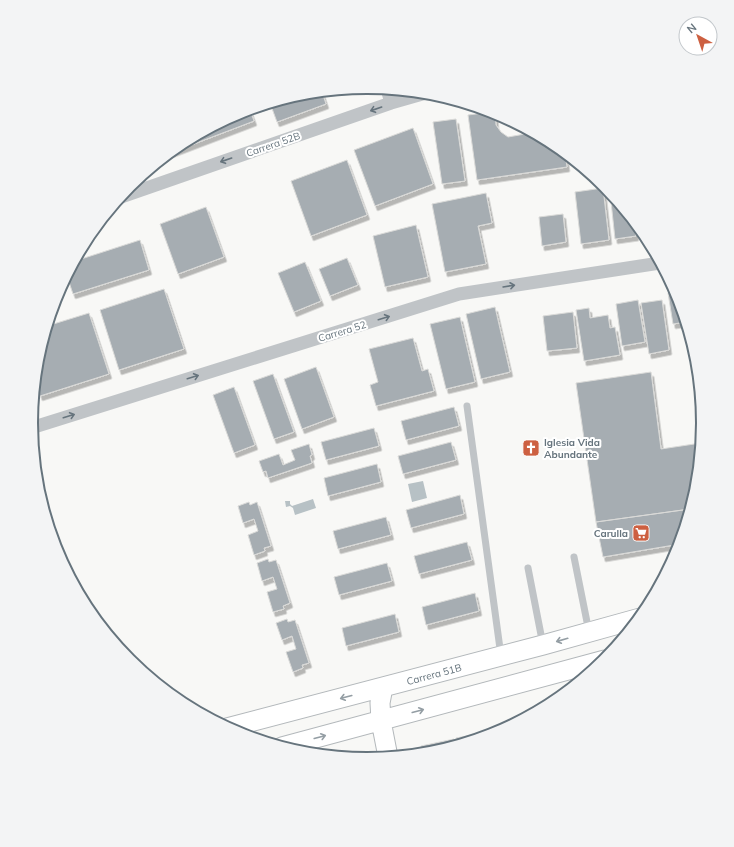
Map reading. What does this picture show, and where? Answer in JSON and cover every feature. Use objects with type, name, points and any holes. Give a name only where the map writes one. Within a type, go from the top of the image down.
[{"type":"main road","name":"Carrera 51B","points":[[237,725],[630,621]]},
{"type":"main road","points":[[294,744],[592,664]]},
{"type":"main road","points":[[384,687],[380,703],[381,721],[387,752]]},
{"type":"street","points":[[389,95],[391,103]]},
{"type":"street","name":"Carrera 52B","points":[[133,192],[411,97]]},
{"type":"street","name":"Carrera 52","points":[[38,426],[459,294],[655,264]]},
{"type":"lane","points":[[467,406],[501,656]]},
{"type":"lane","points":[[574,557],[589,632]]},
{"type":"lane","points":[[528,568],[543,645]]},
{"type":"shaded area","points":[[423,481],[427,498],[412,502],[408,484]]},
{"type":"shaded area","points":[[313,499],[316,508],[295,515],[293,508],[290,506],[286,507],[285,501],[290,501],[292,506]]},
{"type":"building","points":[[324,97],[326,104],[277,122],[272,109]]},
{"type":"building","points":[[478,114],[496,121],[496,125],[501,132],[508,137],[524,134],[566,161],[567,167],[477,180],[468,115]]},
{"type":"building","points":[[252,116],[254,121],[196,143],[221,128]]},
{"type":"building","points":[[456,119],[465,181],[442,184],[433,122]]},
{"type":"building","points":[[413,128],[433,184],[375,206],[354,150]]},
{"type":"building","points":[[347,160],[367,215],[311,236],[291,181]]},
{"type":"building","points":[[598,189],[604,195],[609,240],[581,244],[575,192]]},
{"type":"building","points":[[486,193],[492,223],[478,226],[486,264],[445,272],[432,204]]},
{"type":"building","points":[[611,204],[628,223],[636,236],[615,239]]},
{"type":"building","points":[[206,207],[224,257],[178,274],[160,224]]},
{"type":"building","points":[[563,214],[566,242],[542,246],[539,217]]},
{"type":"building","points":[[416,225],[428,277],[385,287],[373,236]]},
{"type":"building","points":[[140,240],[149,270],[73,294],[70,284],[82,259]]},
{"type":"building","points":[[347,258],[358,285],[330,296],[319,269]]},
{"type":"building","points":[[305,262],[321,301],[294,312],[278,273]]},
{"type":"building","points":[[164,289],[184,349],[119,370],[100,310]]},
{"type":"building","points":[[668,293],[671,298],[680,323],[673,324]]},
{"type":"building","points":[[638,300],[645,342],[622,346],[616,304]]},
{"type":"building","points":[[662,300],[669,350],[649,354],[641,303]]},
{"type":"building","points":[[495,307],[510,372],[481,379],[466,314]]},
{"type":"building","points":[[589,308],[590,318],[608,315],[610,328],[615,327],[620,355],[584,361],[576,310]]},
{"type":"building","points":[[573,312],[577,348],[547,351],[543,316]]},
{"type":"building","points":[[89,313],[109,374],[40,396],[44,359],[53,324]]},
{"type":"building","points":[[460,317],[475,382],[446,389],[430,324]]},
{"type":"building","points":[[413,338],[422,371],[428,369],[434,391],[376,406],[370,385],[378,382],[369,349]]},
{"type":"building","points":[[316,367],[334,417],[302,429],[284,379]]},
{"type":"building","points":[[651,372],[661,449],[695,444],[690,488],[685,510],[596,522],[576,383]]},
{"type":"building","points":[[273,374],[294,432],[274,439],[253,381]]},
{"type":"building","points":[[234,387],[255,445],[234,453],[213,395]]},
{"type":"building","points":[[454,407],[459,426],[406,440],[401,421]]},
{"type":"building","points":[[374,428],[379,446],[326,460],[321,442]]},
{"type":"building","points":[[451,442],[456,460],[403,474],[398,456]]},
{"type":"building","points":[[309,444],[312,455],[310,456],[312,463],[268,478],[266,471],[263,472],[259,461],[279,454],[283,465],[295,460],[291,450]]},
{"type":"building","points":[[377,464],[381,482],[328,496],[324,478]]},
{"type":"building","points":[[460,495],[464,514],[411,528],[406,510]]},
{"type":"building","points":[[249,502],[250,505],[257,502],[271,546],[264,548],[265,551],[254,555],[248,535],[258,531],[254,519],[243,523],[238,506]]},
{"type":"building","name":"Carulla","points":[[685,510],[672,545],[603,557],[596,522]]},
{"type":"building","points":[[386,517],[391,535],[338,549],[333,531]]},
{"type":"building","points":[[467,542],[472,560],[419,574],[414,556]]},
{"type":"building","points":[[268,559],[269,562],[276,560],[290,603],[283,606],[284,609],[273,612],[267,592],[277,589],[273,577],[262,581],[257,563]]},
{"type":"building","points":[[387,563],[392,581],[339,595],[334,577]]},
{"type":"building","points":[[475,593],[479,611],[426,625],[422,607]]},
{"type":"building","points":[[395,614],[399,632],[346,646],[342,628]]},
{"type":"building","points":[[287,619],[288,622],[295,620],[309,663],[302,665],[303,668],[293,672],[286,652],[296,649],[292,636],[282,640],[276,623]]},
{"type":"building","points":[[474,735],[456,740],[456,738]]},
{"type":"building","points":[[454,739],[454,740],[421,748],[421,746]]},
{"type":"place","name":"Iglesia Vida Abundante","points":[[531,448]]},
{"type":"place","name":"Carulla","points":[[641,533]]}]
